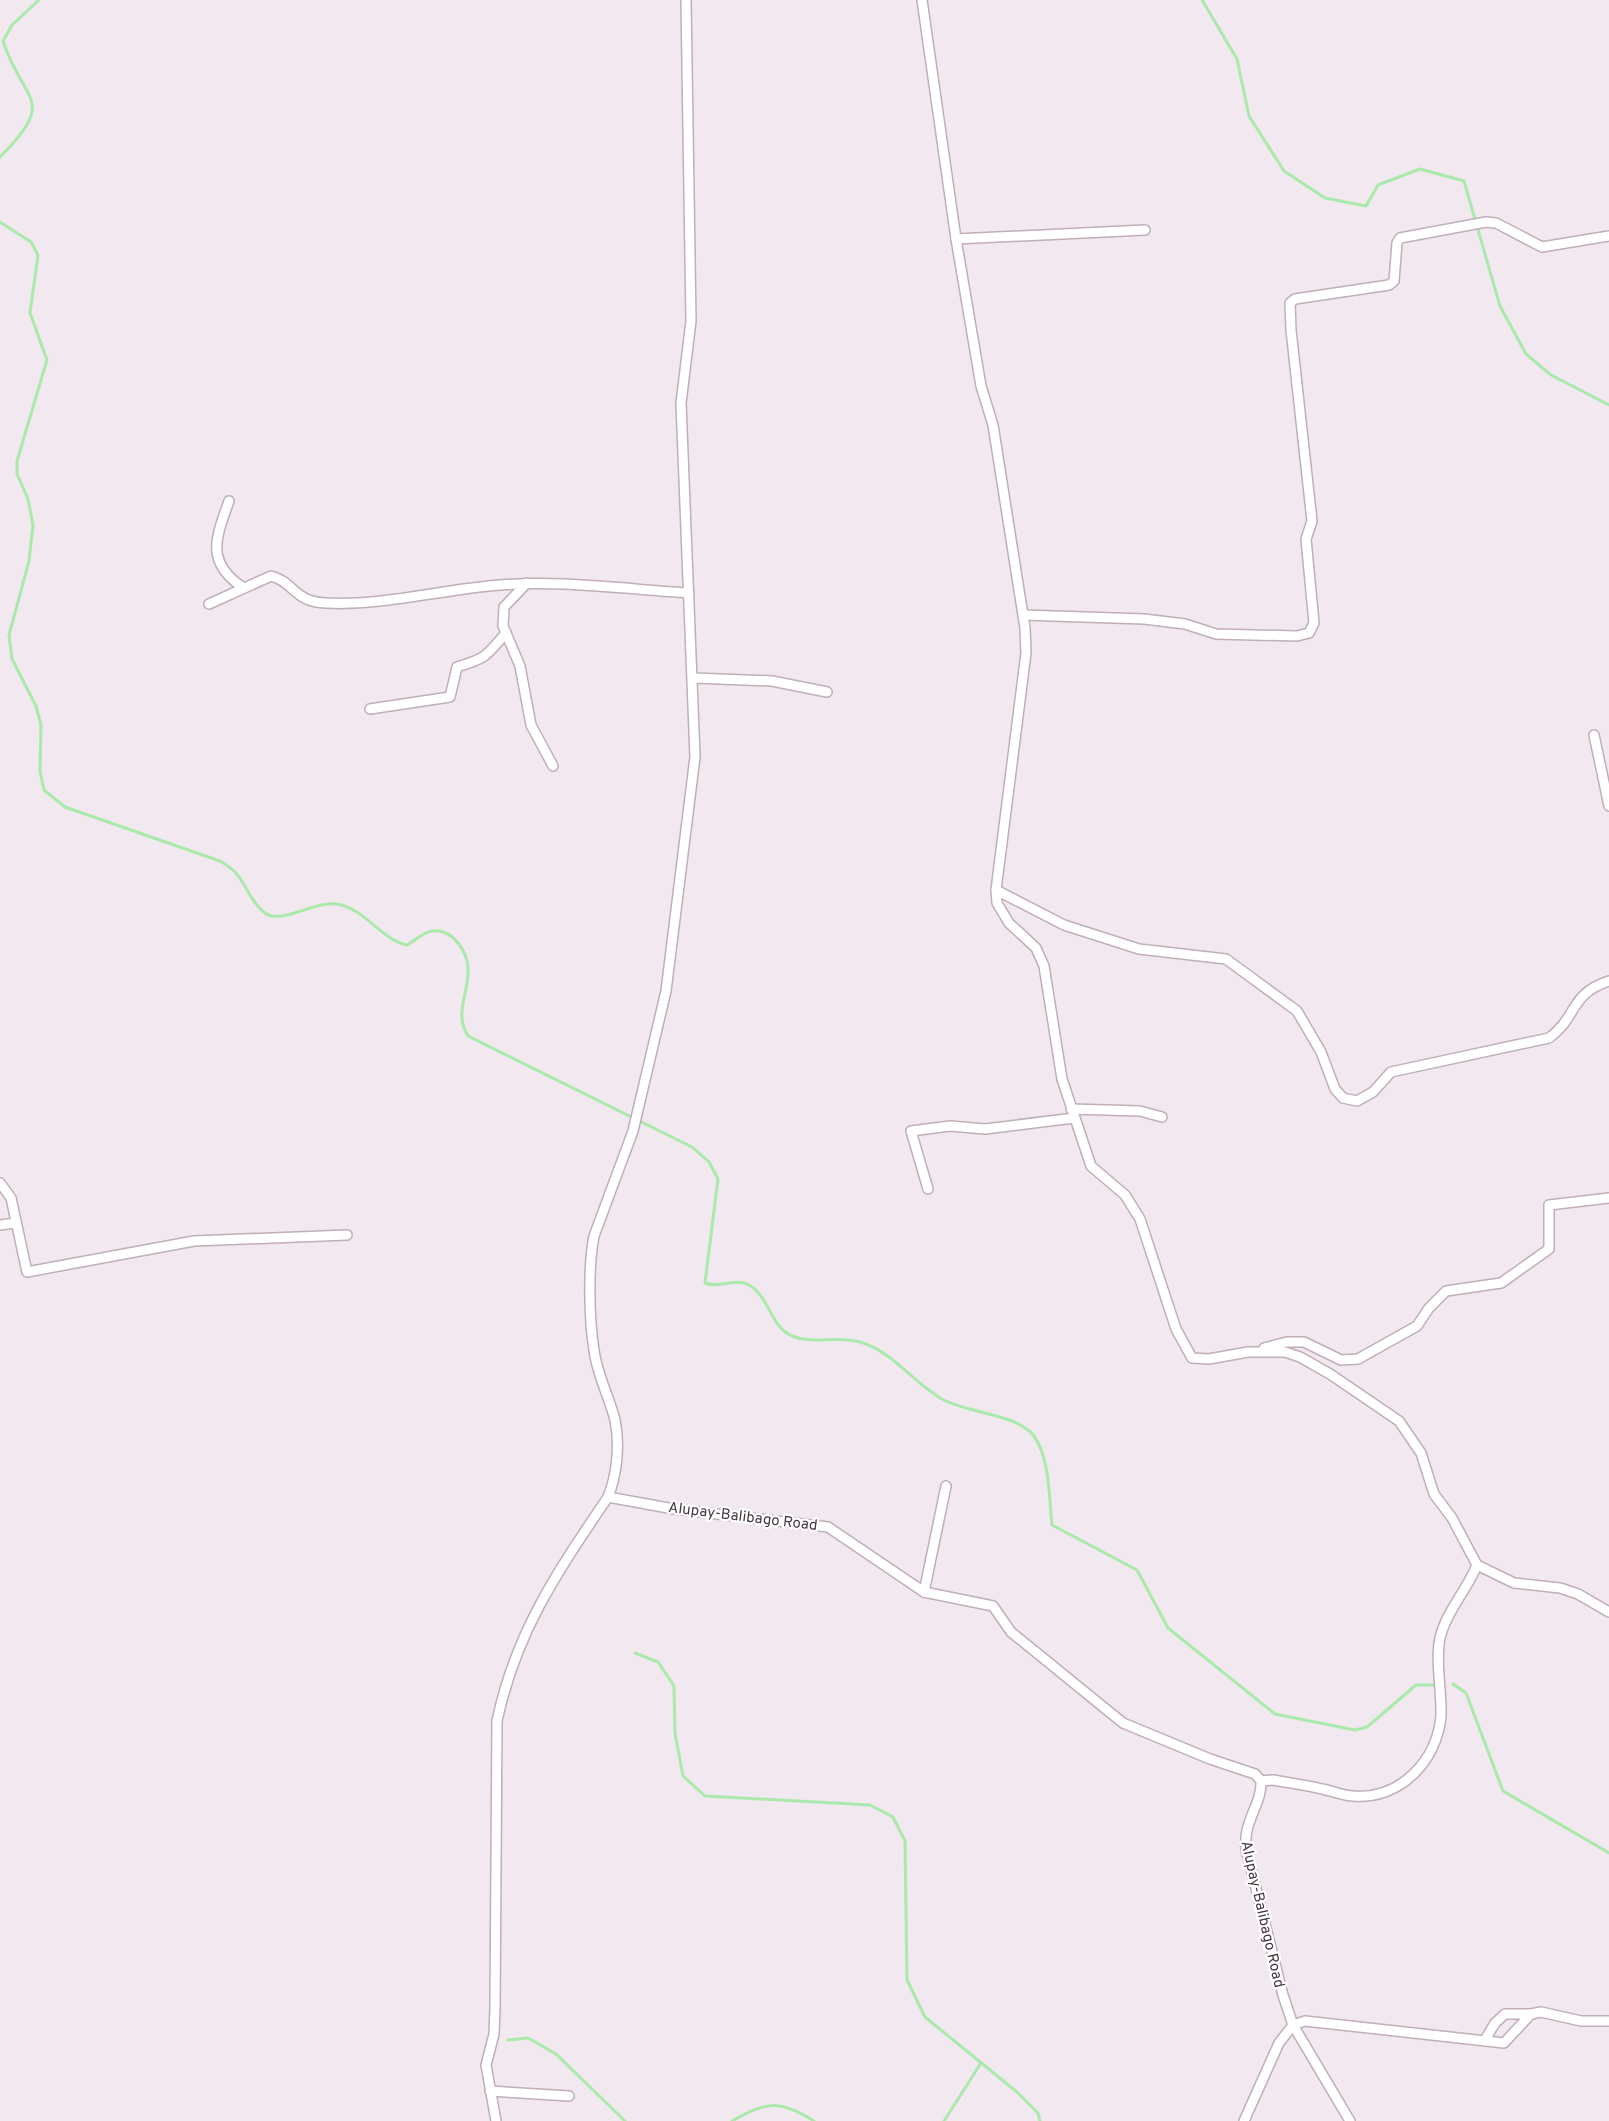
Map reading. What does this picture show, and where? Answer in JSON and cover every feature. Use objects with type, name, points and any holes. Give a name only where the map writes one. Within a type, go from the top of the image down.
[{"type":"street","points":[[496,2121],[486,2065],[494,2034],[495,2008],[499,1711],[504,1690],[534,1612],[608,1497],[613,1484],[616,1463],[615,1421],[600,1377],[594,1349],[591,1253],[594,1236],[633,1131],[666,992],[692,800],[695,757],[694,678],[681,403],[691,321],[686,0]]},
{"type":"street","points":[[922,0],[956,239],[981,386],[993,425],[1023,615],[1026,653],[996,890],[997,903],[1010,922],[1036,948],[1044,966],[1062,1079],[1091,1166],[1125,1195],[1140,1219],[1176,1329],[1192,1358],[1209,1359],[1287,1342],[1304,1342],[1341,1360],[1358,1359],[1417,1326],[1429,1308],[1446,1291],[1501,1283],[1549,1249],[1549,1205],[1609,1198]]},
{"type":"street","points":[[1023,615],[1144,619],[1185,624],[1216,634],[1297,636],[1309,633],[1314,623],[1306,538],[1312,521],[1290,303],[1295,299],[1389,285],[1394,281],[1397,243],[1400,237],[1486,222],[1496,223],[1542,247],[1609,236]]},
{"type":"street","points":[[956,239],[1146,230]]},
{"type":"street","points":[[229,501],[215,541],[225,574],[242,587]]},
{"type":"street","points":[[209,604],[230,596],[242,587],[271,576],[280,578],[301,598],[325,603],[424,596],[487,586],[527,583],[689,593]]},
{"type":"street","points":[[527,583],[504,607],[503,626],[520,666],[531,725],[553,766]]},
{"type":"street","points":[[370,709],[450,698],[456,667],[473,664],[486,656],[506,633]]},
{"type":"street","points":[[694,678],[772,681],[827,692]]},
{"type":"street","points":[[1594,735],[1609,806]]},
{"type":"street","points":[[996,890],[1064,925],[1139,949],[1226,959],[1297,1011],[1321,1052],[1335,1089],[1342,1098],[1357,1101],[1373,1092],[1391,1072],[1549,1038],[1559,1031],[1584,992],[1609,981]]},
{"type":"street","points":[[928,1189],[911,1131],[950,1126],[985,1129],[1073,1113],[1140,1111],[1162,1117]]},
{"type":"street","points":[[0,1183],[11,1198],[27,1272],[194,1240],[347,1235]]},
{"type":"street","points":[[0,1225],[15,1223]]},
{"type":"street","points":[[1248,1352],[1285,1352],[1300,1357],[1376,1403],[1399,1420],[1421,1453],[1434,1494],[1452,1518],[1477,1565],[1514,1583],[1560,1588],[1578,1594],[1609,1612]]},
{"type":"street","points":[[924,1592],[946,1486]]},
{"type":"street","name":"Alupay-Balibago Road","points":[[608,1497],[674,1509],[828,1527],[924,1592],[993,1606],[1011,1632],[1123,1723],[1210,1760],[1255,1774],[1261,1781],[1262,1789],[1244,1834],[1282,1995],[1293,2025],[1350,2121]]},
{"type":"street","points":[[1261,1781],[1283,1782],[1353,1796],[1381,1794],[1404,1783],[1425,1762],[1436,1741],[1441,1717],[1439,1641],[1445,1623],[1477,1565]]},
{"type":"street","points":[[1485,2040],[1495,2023],[1505,2014],[1541,2012],[1581,2021],[1609,2021]]},
{"type":"street","points":[[1244,2121],[1280,2043],[1293,2025],[1305,2021],[1504,2043],[1531,2014]]},
{"type":"street","points":[[490,2091],[569,2097]]},
{"type":"waterway","points":[[0,157],[18,138],[28,123],[32,111],[31,100],[3,41],[12,25],[39,0]]},
{"type":"waterway","points":[[1202,0],[1237,59],[1249,116],[1284,171],[1325,198],[1366,206],[1378,185],[1420,169],[1464,181],[1500,306],[1526,354],[1551,375],[1609,405]]},
{"type":"waterway","points":[[0,222],[31,242],[38,255],[30,313],[47,360],[17,461],[17,474],[28,499],[33,525],[29,561],[9,635],[12,659],[36,706],[41,725],[40,771],[44,790],[65,807],[220,861],[235,872],[260,909],[272,916],[289,915],[318,906],[336,904],[356,911],[389,937],[407,945],[432,931],[447,933],[463,950],[468,965],[462,1012],[462,1020],[468,1036],[692,1147],[709,1162],[718,1179],[705,1283],[716,1285],[738,1282],[749,1285],[761,1296],[779,1325],[792,1336],[809,1340],[852,1340],[872,1346],[942,1399],[964,1408],[1004,1418],[1026,1429],[1039,1445],[1046,1467],[1052,1525],[1137,1570],[1168,1628],[1275,1714],[1355,1730],[1367,1727],[1416,1685],[1433,1685]]},
{"type":"waterway","points":[[635,1653],[658,1662],[674,1686],[675,1733],[683,1776],[705,1796],[870,1805],[893,1817],[905,1841],[907,1980],[925,2017],[1017,2092],[1038,2113],[1040,2121]]},
{"type":"waterway","points":[[1453,1684],[1466,1693],[1503,1791],[1609,1853]]},
{"type":"waterway","points":[[508,2040],[528,2038],[556,2054],[625,2121]]},
{"type":"waterway","points":[[944,2121],[981,2063]]},
{"type":"waterway","points":[[732,2121],[754,2110],[773,2106],[791,2109],[814,2121]]}]
